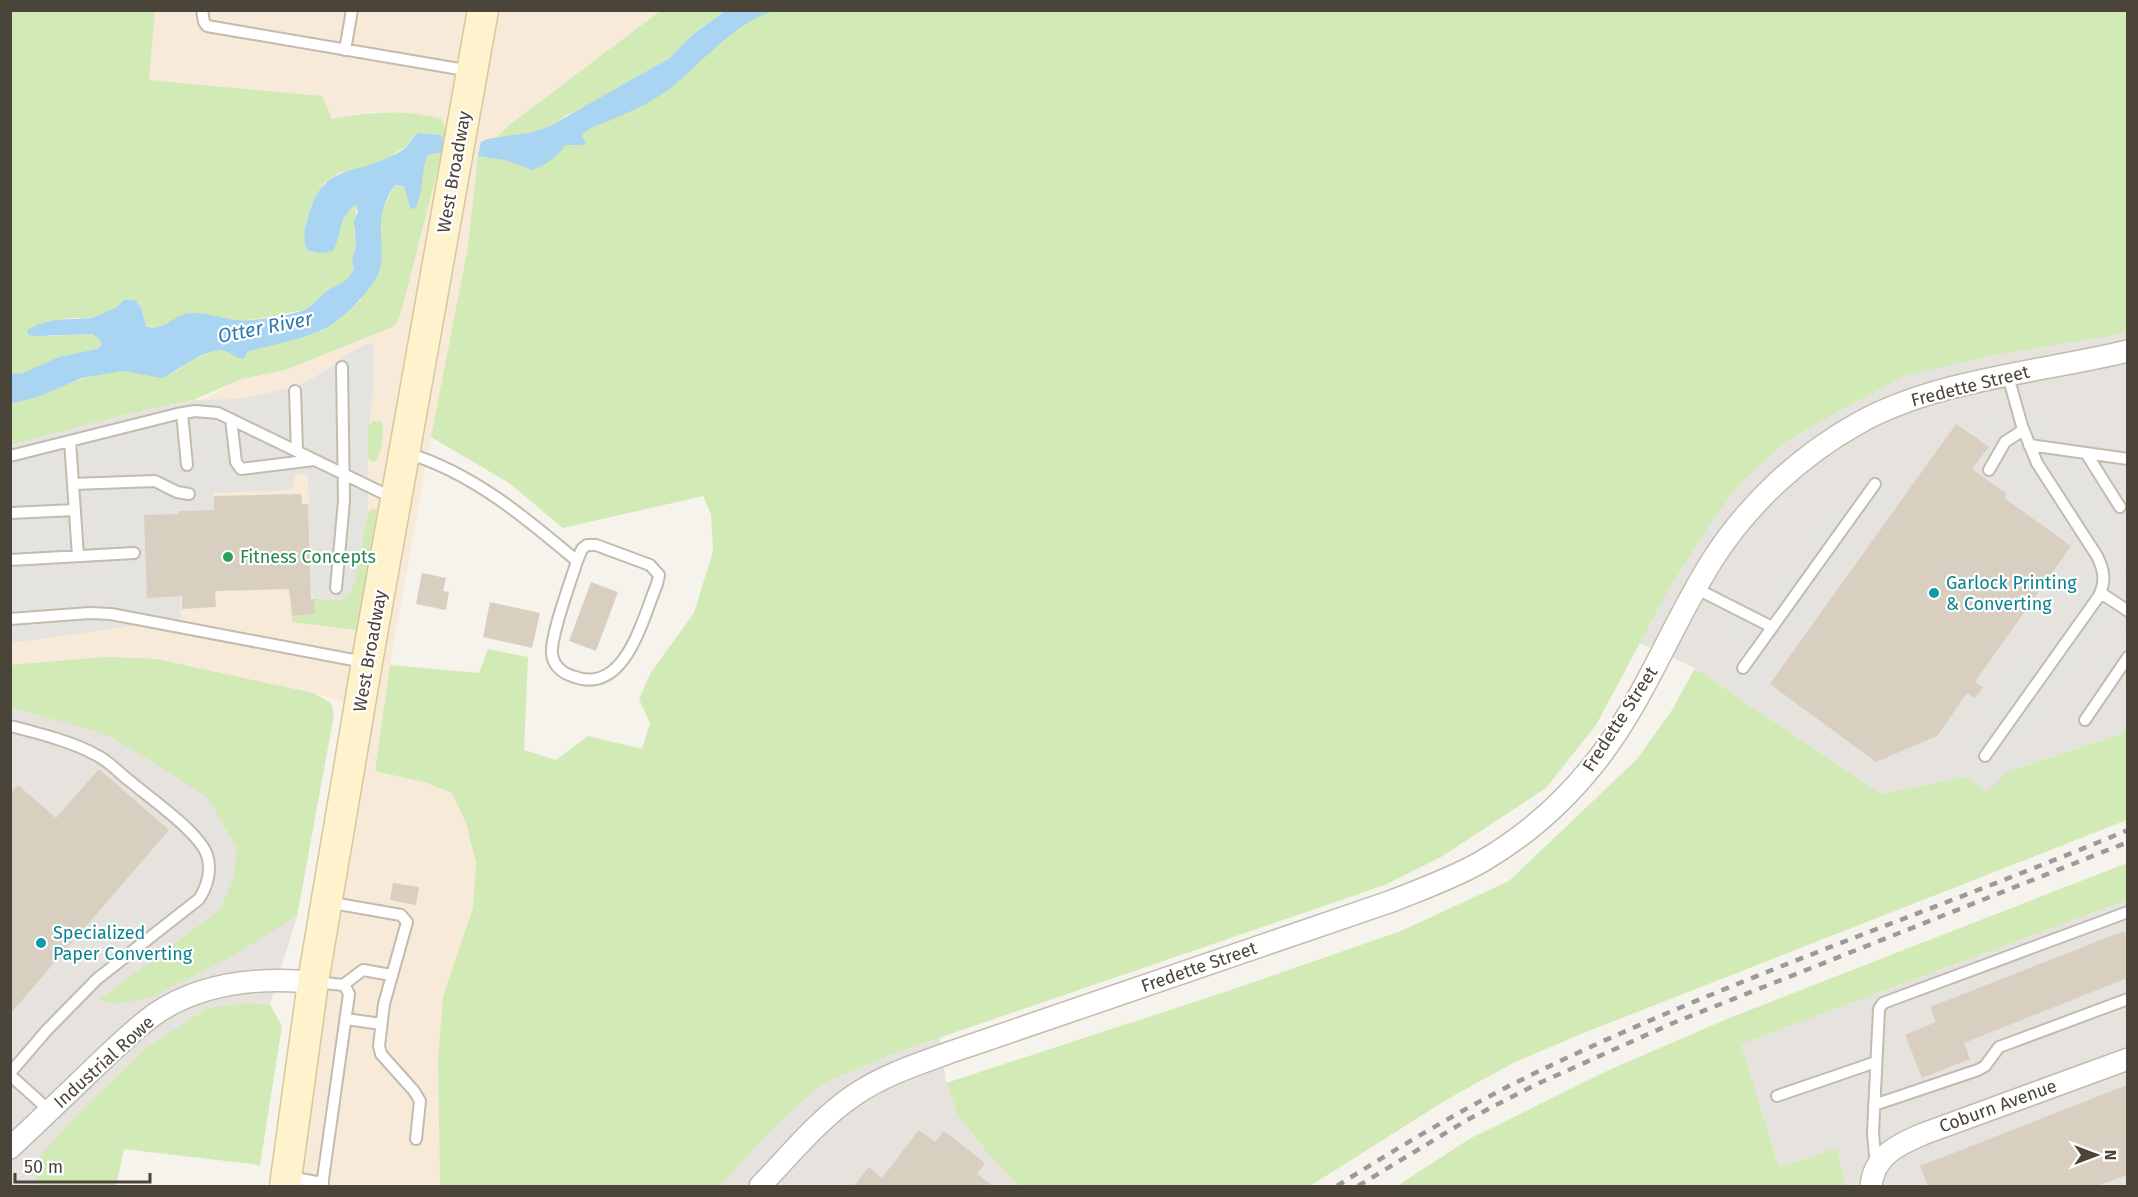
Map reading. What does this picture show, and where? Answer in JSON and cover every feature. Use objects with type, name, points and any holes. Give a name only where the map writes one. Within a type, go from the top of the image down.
[{"type":"main road","name":"West Broadway","points":[[286,1182],[313,982],[367,662],[483,10]]},
{"type":"street","name":"Fredette Street","points":[[760,1186],[819,1124],[854,1095],[910,1067],[1392,902],[1452,877],[1502,849],[1568,794],[1595,763],[1639,694],[1713,559],[1761,498],[1794,468],[1833,439],[1880,411],[1912,400],[2008,376],[2127,351]]},
{"type":"street","name":"Industrial Rowe","points":[[10,1148],[139,1027],[186,997],[214,987],[245,981],[313,982]]},
{"type":"street","name":"Coburn Avenue","points":[[1874,1176],[1892,1149],[1923,1134],[2127,1059]]},
{"type":"lane","points":[[202,10],[207,26],[472,71]]},
{"type":"lane","points":[[345,50],[352,10]]},
{"type":"lane","points":[[336,588],[345,475],[342,367]]},
{"type":"lane","points":[[1986,756],[2101,593],[2104,576],[2103,567],[2037,463],[2023,430],[2008,376]]},
{"type":"lane","points":[[295,391],[297,451]]},
{"type":"lane","points":[[10,456],[182,414],[204,411],[219,413],[396,500]]},
{"type":"lane","points":[[182,414],[187,465]]},
{"type":"lane","points":[[231,419],[236,462],[241,469],[314,460]]},
{"type":"lane","points":[[1989,470],[2005,442],[2023,430]]},
{"type":"lane","points":[[70,441],[78,556]]},
{"type":"lane","points":[[2029,445],[2127,459]]},
{"type":"lane","points":[[404,452],[438,464],[479,486],[577,561]]},
{"type":"lane","points":[[2086,453],[2120,507]]},
{"type":"lane","points":[[73,484],[155,481],[177,492],[189,494]]},
{"type":"lane","points":[[1743,668],[1875,484]]},
{"type":"lane","points":[[10,513],[75,510]]},
{"type":"lane","points":[[592,544],[650,565],[658,575],[657,584],[629,652],[619,667],[601,679],[581,679],[565,674],[559,669],[552,655],[553,638],[577,561],[584,546],[592,544]]},
{"type":"lane","points":[[10,560],[134,553]]},
{"type":"lane","points":[[1697,589],[1772,627]]},
{"type":"lane","points":[[2101,593],[2127,611]]},
{"type":"lane","points":[[10,619],[90,613],[111,614],[367,662]]},
{"type":"lane","points":[[2085,720],[2127,657]]},
{"type":"lane","points":[[10,726],[48,736],[99,756],[188,830],[204,847],[208,858],[208,881],[199,899],[98,979],[47,1030],[10,1074],[50,1110]]},
{"type":"lane","points":[[327,902],[401,915],[405,918],[407,927],[384,1004],[379,1046],[381,1054],[420,1101],[416,1139]]},
{"type":"lane","points":[[1874,1176],[1873,1133],[1879,1009],[1887,1000],[2127,912]]},
{"type":"lane","points":[[313,982],[343,985],[363,970],[391,975]]},
{"type":"lane","points":[[286,1182],[323,1185],[349,994],[343,985]]},
{"type":"lane","points":[[1874,1105],[1978,1070],[1986,1066],[1999,1047],[2127,999]]},
{"type":"lane","points":[[346,1019],[381,1024]]},
{"type":"lane","points":[[1777,1096],[1876,1062]]},
{"type":"shaded area","points":[[155,11],[660,11],[509,125],[496,138],[431,437],[390,665],[375,770],[424,782],[452,793],[466,823],[476,863],[473,908],[443,996],[438,1058],[440,1186],[285,1186],[360,707],[313,693],[156,659],[106,657],[11,665],[11,445],[201,400],[242,379],[285,370],[395,326],[402,308],[444,125],[423,114],[369,112],[332,119],[322,96],[148,80]]},
{"type":"shaded area","points":[[2127,331],[2128,727],[2121,734],[2007,772],[1987,793],[1966,777],[1879,794],[1695,668],[1640,643],[1670,587],[1712,521],[1740,484],[1783,444],[1844,408],[1908,375],[1994,355],[2110,336]]},
{"type":"shaded area","points":[[369,343],[372,344],[374,350],[374,380],[368,426],[368,512],[354,585],[347,597],[341,600],[314,599],[311,588],[308,475],[301,473],[295,476],[289,490],[214,493],[214,510],[179,511],[181,619],[11,643],[11,445],[132,413],[193,400],[239,399],[291,388],[313,378],[345,355]]},
{"type":"shaded area","points":[[2040,405],[2047,420],[2064,439],[2079,443],[2127,447],[2127,511],[2111,522],[2127,554],[2127,568],[2115,578],[2114,585],[2117,594],[2127,602],[2127,696],[2099,736],[2062,714],[2121,626],[2120,619],[2117,618],[2112,619],[2007,772],[1994,786],[1950,755],[1962,744],[2026,644],[2041,652],[2078,598],[2066,590],[2088,563],[2086,547],[2069,531],[2063,530],[2058,536],[2004,498],[1972,469],[1989,447],[1977,439],[1980,419]]},
{"type":"shaded area","points":[[1875,475],[1897,492],[1767,672],[1765,680],[1769,685],[1754,709],[1721,686],[1742,650],[1740,646],[1719,633],[1726,620],[1725,616],[1718,611],[1727,592],[1773,612],[1774,606],[1765,598],[1818,525],[1831,510]]},
{"type":"shaded area","points":[[106,657],[156,659],[313,693],[331,703],[334,714],[297,916],[270,1004],[246,1003],[207,1008],[145,1049],[75,1117],[32,1165],[38,1186],[11,1186],[11,665]]},
{"type":"shaded area","points":[[2127,900],[2127,1186],[1845,1186],[1837,1153],[1779,1168],[1741,1044]]},
{"type":"shaded area","points":[[940,1038],[946,1083],[958,1115],[985,1150],[1019,1186],[720,1186],[775,1126],[822,1084],[895,1053]]},
{"type":"green space","points":[[751,10],[2127,11],[2127,331],[2110,336],[1994,355],[1908,375],[1844,408],[1783,444],[1740,484],[1712,521],[1670,587],[1596,725],[1546,788],[1441,857],[1385,885],[895,1053],[822,1084],[775,1126],[720,1186],[440,1186],[438,1058],[443,996],[473,908],[476,863],[466,823],[452,793],[424,782],[375,771],[390,665],[479,673],[488,649],[528,657],[524,750],[556,760],[588,736],[642,749],[650,723],[639,699],[650,674],[694,613],[713,551],[711,514],[703,496],[563,528],[509,483],[431,437],[468,247],[478,156],[488,157],[545,143]]},
{"type":"green space","points":[[11,11],[155,11],[149,80],[322,96],[332,119],[387,113],[428,116],[442,119],[447,133],[446,141],[439,135],[419,133],[413,136],[407,146],[384,160],[357,170],[339,173],[324,183],[312,204],[305,227],[341,227],[352,206],[357,206],[354,232],[356,246],[352,260],[354,269],[350,278],[327,291],[307,309],[240,321],[190,313],[161,328],[146,326],[141,306],[135,300],[124,300],[118,307],[92,318],[72,318],[39,324],[48,336],[92,334],[102,344],[97,349],[23,373],[11,374]]},
{"type":"green space","points":[[660,11],[725,11],[691,36],[670,58],[589,105],[550,126],[533,132],[496,138],[509,125]]},
{"type":"green space","points":[[442,152],[402,309],[395,326],[285,370],[242,379],[193,400],[132,413],[11,445],[11,404],[93,376],[134,371],[162,376],[173,373],[211,352],[224,350],[247,355],[249,351],[322,331],[360,301],[381,267],[380,224],[383,208],[395,185],[404,186],[410,207],[424,167],[423,162],[428,156]]},
{"type":"green space","points":[[373,421],[382,422],[383,432],[381,449],[374,462],[368,459],[368,426]]},
{"type":"green space","points":[[377,509],[357,630],[292,622],[292,616],[315,614],[314,599],[341,600],[354,585],[368,512]]},
{"type":"green space","points":[[106,657],[156,659],[313,693],[331,703],[334,714],[297,916],[229,958],[152,997],[115,1004],[99,1000],[220,910],[234,878],[237,848],[208,798],[153,762],[108,735],[11,707],[11,665]]},
{"type":"green space","points":[[1695,668],[1880,794],[1966,777],[1987,792],[2007,772],[2121,734],[2127,727],[2127,820],[1581,1034],[1513,1063],[1446,1100],[1310,1186],[1019,1186],[985,1150],[958,1115],[946,1083],[1228,991],[1401,931],[1509,881],[1637,759],[1672,710]]},
{"type":"green space","points":[[2127,863],[2127,900],[1741,1044],[1779,1168],[1837,1148],[1845,1186],[1397,1186],[1471,1138],[1611,1069],[1732,1017]]},
{"type":"green space","points":[[246,1003],[270,1004],[282,1026],[260,1165],[124,1149],[116,1186],[38,1186],[32,1165],[75,1117],[145,1049],[207,1008]]},
{"type":"water","points":[[725,11],[774,11],[744,25],[731,34],[681,80],[650,102],[589,129],[583,133],[582,137],[586,142],[583,145],[565,145],[555,157],[532,170],[505,160],[478,156],[481,142],[487,139],[533,132],[550,126],[670,58],[691,36]]},
{"type":"water","name":"Otter River","points":[[419,133],[440,135],[446,141],[442,152],[429,155],[426,159],[418,204],[415,209],[410,208],[404,186],[395,185],[388,196],[382,216],[382,253],[379,273],[357,303],[328,327],[303,337],[249,351],[243,359],[222,350],[215,351],[199,357],[162,378],[123,371],[82,378],[40,396],[11,404],[11,374],[23,373],[59,357],[97,349],[102,344],[92,334],[29,335],[27,330],[39,324],[56,320],[92,318],[117,307],[124,300],[135,300],[141,307],[146,326],[153,327],[159,327],[180,316],[192,313],[252,320],[292,314],[309,307],[327,291],[345,281],[354,269],[352,260],[356,246],[354,222],[358,211],[356,205],[347,213],[334,250],[320,253],[307,250],[305,227],[315,198],[330,179],[397,153]]},
{"type":"building","name":"Garlock Printing & Converting","points":[[1956,424],[1989,447],[1972,469],[2007,494],[2004,498],[2071,546],[1975,682],[1983,687],[1975,698],[1967,693],[1937,736],[1876,762],[1770,684]]},
{"type":"building","name":"Fitness Concepts","points":[[301,494],[302,504],[308,504],[311,599],[314,599],[315,614],[292,616],[289,589],[215,591],[216,607],[182,609],[182,596],[147,598],[144,515],[214,510],[214,496]]},
{"type":"building","points":[[422,573],[446,578],[443,591],[449,592],[446,610],[416,604]]},
{"type":"building","points":[[591,582],[618,592],[596,651],[569,641]]},
{"type":"building","points":[[490,602],[540,613],[532,648],[483,637]]},
{"type":"building","name":"Specialized Paper Converting","points":[[99,769],[169,830],[10,1014],[10,793],[18,785],[56,818]]},
{"type":"building","points":[[393,883],[419,887],[416,905],[390,900]]},
{"type":"building","points":[[2124,931],[2127,938],[2127,978],[1964,1043],[1970,1059],[1922,1078],[1905,1035],[1936,1022],[1930,1007]]},
{"type":"building","points":[[2127,1085],[2127,1175],[2097,1186],[1928,1186],[1920,1166]]},
{"type":"building","points":[[919,1130],[935,1142],[944,1131],[985,1163],[977,1174],[993,1186],[854,1186],[869,1167],[882,1178]]},
{"type":"railway","points":[[1337,1186],[1479,1102],[1602,1042],[1751,978],[2128,830]]},
{"type":"railway","points":[[1358,1186],[1467,1120],[1535,1085],[1673,1023],[2128,842]]},
{"type":"place","name":"Fitness Concepts","points":[[228,557]]},
{"type":"place","name":"Garlock Printing & Converting","points":[[1934,593]]},
{"type":"place","name":"Specialized Paper Converting","points":[[41,943]]}]
